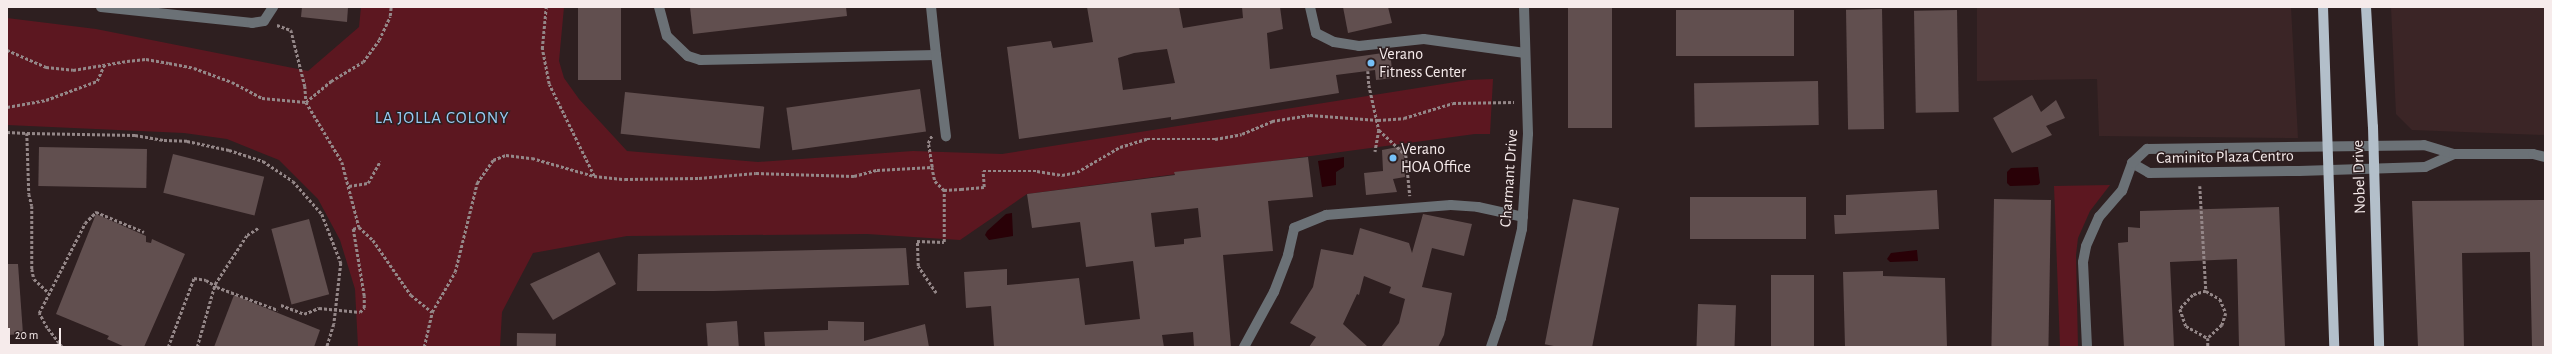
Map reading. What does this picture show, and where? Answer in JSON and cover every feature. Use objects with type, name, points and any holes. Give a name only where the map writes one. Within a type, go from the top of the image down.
[{"type":"main road","name":"Nobel Drive","points":[[2323,7],[2329,146],[2334,347]]},
{"type":"main road","name":"Nobel Drive","points":[[2366,7],[2374,168],[2379,347]]},
{"type":"street","points":[[101,7],[224,21],[264,21],[273,7]]},
{"type":"street","points":[[659,7],[667,36],[688,56],[700,60],[936,55]]},
{"type":"street","points":[[931,7],[946,136]]},
{"type":"street","points":[[1310,7],[1316,33],[1334,42],[1359,46],[1424,39],[1525,53]]},
{"type":"street","name":"Charmant Drive","points":[[1491,347],[1501,318],[1523,217],[1528,134],[1524,7]]},
{"type":"street","name":"Caminito Plaza Centro","points":[[2454,154],[2425,167],[2329,170],[2149,173],[2132,162],[2147,149],[2329,146],[2424,145],[2454,154],[2533,154],[2545,156]]},
{"type":"street","points":[[2087,347],[2083,262],[2086,246],[2099,217],[2122,191],[2132,162]]},
{"type":"street","points":[[1244,347],[1274,292],[1288,255],[1294,228],[1326,215],[1451,205],[1478,207],[1523,217]]},
{"type":"path","points":[[7,50],[46,67],[73,70],[146,59],[169,63],[194,68],[232,82],[262,98],[306,102],[331,81],[363,62],[379,40],[390,16],[391,7]]},
{"type":"path","points":[[546,7],[542,49],[549,84],[594,176]]},
{"type":"path","points":[[264,21],[291,30],[305,86],[306,102],[342,162],[359,226],[373,240],[410,295],[432,312]]},
{"type":"path","points":[[7,107],[46,100],[97,81],[104,65]]},
{"type":"path","points":[[1368,71],[1369,85],[1379,130],[1375,152]]},
{"type":"path","points":[[944,190],[984,187],[983,171],[1037,171],[1062,175],[1077,172],[1120,147],[1147,139],[1215,139],[1242,134],[1272,122],[1310,115],[1378,120],[1404,118],[1454,103],[1526,102]]},
{"type":"path","points":[[1379,130],[1406,155],[1411,207]]},
{"type":"path","points":[[7,132],[135,135],[164,140],[187,141],[229,150],[263,161],[293,181],[322,214],[341,263],[334,310],[334,324],[327,347]]},
{"type":"path","points":[[27,132],[29,194],[32,206],[32,269],[34,279],[48,292]]},
{"type":"path","points":[[424,347],[432,312],[455,272],[477,183],[493,160],[506,155],[532,158],[594,176],[625,179],[699,178],[756,173],[854,176],[877,170],[932,168],[935,181],[944,190],[944,242],[917,241],[918,266],[936,293]]},
{"type":"path","points":[[349,186],[368,183],[380,161]]},
{"type":"path","points":[[2200,173],[2206,290]]},
{"type":"path","points":[[62,347],[47,328],[39,313],[48,292],[85,223],[96,212],[144,232]]},
{"type":"path","points":[[281,304],[304,314],[319,308],[360,312],[364,308],[353,229],[359,226]]},
{"type":"path","points":[[196,347],[215,285],[247,235],[258,228]]},
{"type":"path","points":[[168,347],[194,278],[206,280],[278,310]]},
{"type":"path","points":[[2206,290],[2220,299],[2226,313],[2222,325],[2208,338],[2208,347]]},
{"type":"path","points":[[2206,290],[2193,295],[2180,309],[2186,326],[2208,338]]},
{"type":"shaded area","points":[[361,7],[564,7],[559,61],[564,78],[579,99],[627,151],[758,162],[913,151],[1002,154],[1468,80],[1493,79],[1490,134],[1475,134],[1027,194],[960,240],[867,234],[627,236],[533,253],[502,312],[500,347],[358,347],[355,289],[340,240],[318,199],[279,160],[227,139],[184,133],[7,125],[7,18],[96,29],[308,71],[359,27]]},
{"type":"shaded area","points":[[1977,7],[2291,7],[2298,138],[2099,136],[2097,79],[1977,81]]},
{"type":"shaded area","points":[[2391,7],[2545,7],[2545,135],[2412,130],[2396,114]]},
{"type":"shaded area","points":[[1344,157],[1344,167],[1336,172],[1336,185],[1322,187],[1318,161]]},
{"type":"shaded area","points":[[2038,167],[2040,183],[2038,185],[2010,186],[2007,183],[2007,172],[2011,168]]},
{"type":"shaded area","points":[[2110,185],[2090,211],[2078,238],[2076,255],[2078,347],[2060,347],[2054,186]]},
{"type":"shaded area","points":[[1012,213],[1013,236],[989,240],[985,235],[987,231],[1006,214]]},
{"type":"shaded area","points":[[1917,250],[1918,261],[1890,262],[1887,259],[1891,253]]},
{"type":"building","points":[[302,7],[348,7],[347,22],[301,17]]},
{"type":"building","points":[[578,7],[621,7],[621,80],[578,80]]},
{"type":"building","points":[[690,7],[846,7],[847,16],[693,34]]},
{"type":"building","points":[[1087,7],[1179,7],[1183,28],[1243,18],[1242,7],[1280,7],[1283,29],[1267,33],[1270,69],[1390,52],[1393,78],[1376,80],[1375,70],[1336,75],[1339,93],[1171,120],[1171,117],[1019,139],[1007,47],[1051,41],[1053,48],[1093,42]],"holes":[[[1167,49],[1175,83],[1123,90],[1118,58],[1134,53]]]},
{"type":"building","points":[[1343,7],[1388,7],[1392,23],[1348,33]]},
{"type":"building","points":[[1568,7],[1612,7],[1612,128],[1568,128]]},
{"type":"building","points":[[1882,9],[1884,129],[1848,130],[1846,10]]},
{"type":"building","points":[[1676,10],[1794,10],[1794,56],[1676,56]]},
{"type":"building","points":[[1957,10],[1959,112],[1916,113],[1914,11]]},
{"type":"building","points":[[1818,81],[1819,125],[1695,127],[1694,83]]},
{"type":"building","points":[[920,89],[926,132],[792,150],[786,108]]},
{"type":"building","points":[[625,92],[764,107],[760,148],[621,134]]},
{"type":"building","points":[[2032,95],[2041,112],[2056,100],[2065,118],[2046,126],[2052,135],[2012,153],[1993,118]]},
{"type":"building","points":[[1403,146],[1405,177],[1393,179],[1397,192],[1366,195],[1364,173],[1383,171],[1382,150]]},
{"type":"building","points":[[39,147],[147,149],[146,188],[38,186]]},
{"type":"building","points":[[173,154],[264,177],[255,216],[163,193]]},
{"type":"building","points":[[1308,157],[1313,197],[1268,201],[1273,251],[1223,255],[1231,347],[1194,347],[1193,332],[1162,335],[1164,347],[994,347],[991,306],[966,308],[964,272],[1007,269],[1007,285],[1079,278],[1085,325],[1140,319],[1133,261],[1086,267],[1080,222],[1032,228],[1027,194],[1175,175],[1174,172]],"holes":[[[1198,208],[1201,237],[1184,239],[1184,244],[1155,247],[1151,213]]]},
{"type":"building","points":[[1937,190],[1939,229],[1835,234],[1834,215],[1846,215],[1846,195]]},
{"type":"building","points":[[1690,197],[1806,197],[1806,239],[1690,239]]},
{"type":"building","points":[[1573,199],[1619,208],[1592,347],[1559,347],[1545,344]]},
{"type":"building","points":[[1994,199],[2051,200],[2048,347],[1991,347]]},
{"type":"building","points":[[2545,200],[2545,347],[2532,347],[2530,252],[2462,253],[2464,347],[2418,347],[2412,201]]},
{"type":"building","points":[[2279,207],[2285,347],[2239,347],[2237,259],[2170,262],[2174,347],[2124,347],[2118,243],[2128,242],[2128,227],[2140,228],[2140,211]]},
{"type":"building","points":[[96,214],[146,236],[146,242],[151,243],[152,239],[185,254],[144,347],[125,347],[107,339],[109,336],[56,314]]},
{"type":"building","points":[[1423,214],[1472,224],[1464,256],[1432,248],[1422,287],[1452,293],[1444,335],[1438,347],[1381,347],[1399,323],[1405,299],[1389,293],[1391,287],[1364,276],[1359,295],[1357,294],[1343,324],[1368,347],[1309,347],[1316,337],[1290,323],[1313,287],[1321,249],[1353,255],[1360,228],[1409,243],[1412,253]]},
{"type":"building","points":[[309,219],[329,294],[292,304],[271,229]]},
{"type":"building","points":[[906,248],[909,285],[714,291],[637,291],[638,254]]},
{"type":"building","points":[[599,252],[616,284],[553,320],[530,284]]},
{"type":"building","points":[[7,264],[18,264],[23,334],[7,335]]},
{"type":"building","points":[[1883,271],[1883,276],[1945,278],[1947,347],[1845,347],[1843,272]]},
{"type":"building","points":[[1771,275],[1814,275],[1814,347],[1771,347]]},
{"type":"building","points":[[234,295],[320,330],[314,347],[214,347]]},
{"type":"building","points":[[1698,304],[1736,305],[1735,347],[1696,347]]},
{"type":"building","points":[[737,321],[739,347],[708,347],[706,323]]},
{"type":"building","points":[[828,321],[864,322],[864,341],[925,324],[929,347],[765,347],[764,332],[828,330]]},
{"type":"building","points":[[517,333],[556,334],[556,347],[517,347]]},
{"type":"place","name":"Verano Fitness Center","points":[[1371,63]]},
{"type":"place","name":"Verano HOA Office","points":[[1393,158]]},
{"type":"district","name":"LA JOLLA COLONY","points":[[442,118]]}]
